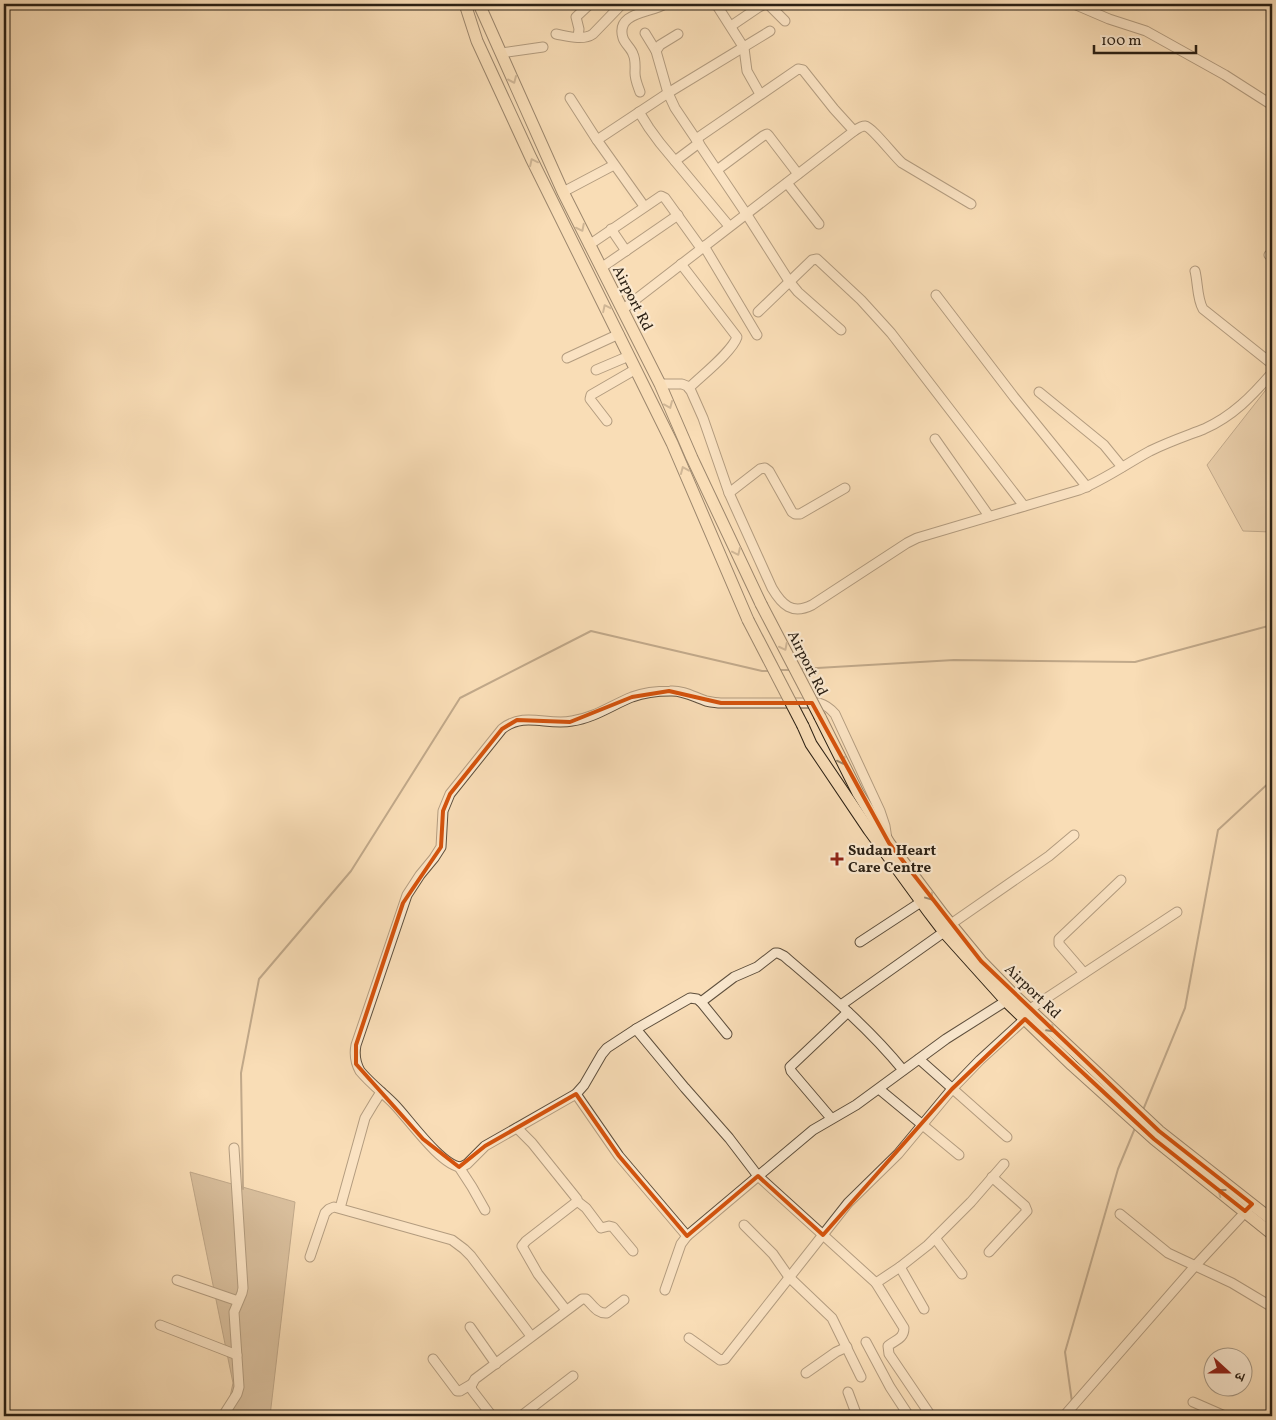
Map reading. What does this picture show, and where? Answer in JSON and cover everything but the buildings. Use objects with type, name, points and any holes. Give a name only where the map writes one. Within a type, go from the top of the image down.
[{"type":"main road","points":[[466,4],[477,41],[531,158],[672,443],[748,620],[821,760],[921,902],[947,928],[1006,1001],[1028,1014],[1072,1066],[1119,1100],[1156,1135],[1249,1208],[1272,1234]]},
{"type":"main road","name":"Airport Rd","points":[[479,4],[562,192],[660,384],[692,458],[761,604],[858,793],[888,842],[947,928],[1013,994],[1028,1014]]},
{"type":"main road","points":[[1249,1208],[1272,1220]]},
{"type":"street","points":[[578,37],[579,29],[576,17],[590,4]]},
{"type":"street","points":[[556,34],[586,38],[622,4]]},
{"type":"street","points":[[628,4],[636,14]]},
{"type":"street","points":[[640,92],[635,73],[634,54],[625,43],[622,32],[623,24],[636,14],[661,7],[665,4]]},
{"type":"street","points":[[716,4],[744,48],[747,71],[760,94]]},
{"type":"street","points":[[731,26],[765,4],[770,6],[786,21]]},
{"type":"street","points":[[1074,4],[1108,19],[1146,30],[1225,75],[1272,106]]},
{"type":"street","points":[[596,140],[668,92],[770,31]]},
{"type":"street","points":[[645,33],[656,51],[668,92],[675,108],[789,281],[798,292],[842,330]]},
{"type":"street","points":[[656,51],[660,45],[678,34]]},
{"type":"street","points":[[501,53],[543,47]]},
{"type":"street","points":[[675,161],[760,94],[797,69],[801,69],[854,131]]},
{"type":"street","points":[[570,98],[596,140],[644,206]]},
{"type":"street","points":[[639,112],[675,161],[729,226]]},
{"type":"street","points":[[622,310],[729,226],[747,215],[854,131],[864,126],[869,128],[892,154],[902,162],[970,204]]},
{"type":"street","points":[[717,170],[767,134],[798,174]]},
{"type":"street","points":[[562,192],[614,165]]},
{"type":"street","points":[[787,183],[819,224]]},
{"type":"street","points":[[589,245],[644,206],[662,196],[703,247],[757,335]]},
{"type":"street","points":[[601,268],[678,215]]},
{"type":"street","points":[[611,229],[626,251]]},
{"type":"street","points":[[758,312],[789,281],[812,260],[816,259],[861,300],[895,338],[1024,506]]},
{"type":"street","points":[[681,264],[737,337],[729,350],[689,388]]},
{"type":"street","points":[[1195,271],[1200,304],[1203,309],[1272,364]]},
{"type":"street","points":[[936,295],[1014,397],[1087,487]]},
{"type":"street","points":[[566,358],[619,334]]},
{"type":"street","points":[[596,370],[629,356]]},
{"type":"street","points":[[607,421],[590,399],[591,395],[636,369]]},
{"type":"street","points":[[660,384],[679,383],[689,388],[703,418],[729,493],[772,588],[784,605],[797,610],[807,608],[917,538],[1087,487],[1100,481],[1169,442],[1226,417],[1249,399],[1272,373]]},
{"type":"street","points":[[1039,392],[1104,445],[1122,467]]},
{"type":"street","points":[[935,439],[989,516]]},
{"type":"street","points":[[729,493],[765,468],[769,471],[792,512],[797,515],[845,488]]},
{"type":"street","points":[[727,1034],[701,1002],[690,998],[607,1048],[584,1085],[576,1094],[482,1149],[467,1164],[459,1167],[453,1165],[423,1139],[402,1112],[360,1071],[354,1054],[407,895],[412,885],[441,847],[443,811],[450,794],[508,724],[523,719],[570,722],[593,716],[641,694],[669,690],[683,692],[721,704],[819,703],[826,705],[835,714],[883,817],[888,842]]},
{"type":"street","points":[[831,1118],[791,1071],[790,1067],[844,1009],[947,928],[1049,856],[1074,835]]},
{"type":"street","points":[[1084,973],[1059,944],[1059,939],[1121,880]]},
{"type":"street","points":[[860,942],[921,902]]},
{"type":"street","points":[[689,1338],[720,1360],[724,1359],[848,1203],[898,1154],[952,1089],[989,1051],[1028,1014],[1084,973],[1177,912]]},
{"type":"street","points":[[701,1002],[734,976],[756,967],[775,953],[778,953],[784,956],[844,1009],[888,1051],[903,1070]]},
{"type":"street","points":[[665,1290],[681,1244],[687,1236],[802,1139],[831,1118],[856,1105],[946,1039],[1006,1001]]},
{"type":"street","points":[[636,1029],[730,1138],[758,1176],[876,1283],[904,1328],[904,1334],[888,1346],[889,1354],[930,1416]]},
{"type":"street","points":[[919,1059],[1008,1137]]},
{"type":"street","points":[[879,1089],[960,1155]]},
{"type":"street","points":[[340,1208],[366,1118],[369,1110],[382,1092]]},
{"type":"street","points":[[576,1094],[619,1156],[687,1236]]},
{"type":"street","points":[[517,1128],[532,1143],[576,1196],[577,1201],[586,1208],[601,1228],[610,1226],[613,1228],[633,1251]]},
{"type":"street","points":[[223,1416],[237,1394],[239,1387],[234,1312],[243,1288],[234,1148]]},
{"type":"street","points":[[876,1283],[924,1249],[1004,1164]]},
{"type":"street","points":[[459,1167],[485,1210]]},
{"type":"street","points":[[989,1252],[1027,1210],[1025,1206],[992,1178]]},
{"type":"street","points":[[566,1310],[538,1274],[522,1246],[577,1201]]},
{"type":"street","points":[[310,1257],[326,1213],[334,1207],[452,1240],[471,1256],[532,1336]]},
{"type":"street","points":[[1066,1414],[1194,1266],[1249,1208]]},
{"type":"street","points":[[1120,1214],[1168,1253],[1232,1283],[1272,1307]]},
{"type":"street","points":[[744,1225],[773,1254],[789,1277],[832,1318],[861,1377]]},
{"type":"street","points":[[935,1238],[962,1274]]},
{"type":"street","points":[[900,1267],[924,1309]]},
{"type":"street","points":[[178,1280],[238,1302]]},
{"type":"street","points":[[432,1358],[456,1390],[460,1391],[472,1384],[475,1379],[566,1310],[584,1299],[588,1300],[597,1311],[604,1314],[624,1300]]},
{"type":"street","points":[[160,1325],[237,1356]]},
{"type":"street","points":[[470,1327],[496,1364]]},
{"type":"street","points":[[866,1342],[909,1416]]},
{"type":"street","points":[[806,1374],[836,1352],[847,1347]]},
{"type":"street","points":[[521,1416],[573,1376]]},
{"type":"street","points":[[472,1384],[472,1390],[492,1416]]},
{"type":"street","points":[[848,1392],[858,1416]]},
{"type":"street","points":[[1193,1402],[1225,1416]]},
{"type":"highlighted area","points":[[669,691],[721,703],[812,703],[889,843],[981,961],[1159,1131],[1252,1204],[1245,1211],[1154,1139],[1025,1019],[952,1089],[823,1235],[758,1176],[687,1236],[619,1156],[576,1094],[485,1146],[459,1167],[423,1139],[356,1064],[356,1045],[403,903],[441,847],[443,811],[450,794],[502,729],[517,720],[570,722],[632,697]]},
{"type":"shaded area","points":[[1272,382],[1272,532],[1243,531],[1207,465]]},
{"type":"shaded area","points":[[190,1172],[295,1202],[270,1416],[226,1416],[233,1383]]},
{"type":"waterway","points":[[800,669],[954,660],[1135,662],[1272,625]]},
{"type":"waterway","points":[[243,1189],[241,1073],[259,979],[351,871],[460,698],[591,631],[762,671],[771,671]]},
{"type":"waterway","points":[[778,670],[791,670]]},
{"type":"waterway","points":[[1143,1110],[1185,1008],[1218,830],[1272,780]]},
{"type":"waterway","points":[[1072,1402],[1065,1352],[1118,1169],[1135,1128]]},
{"type":"place","name":"Sudan Heart Care Centre","points":[[837,859]]}]
